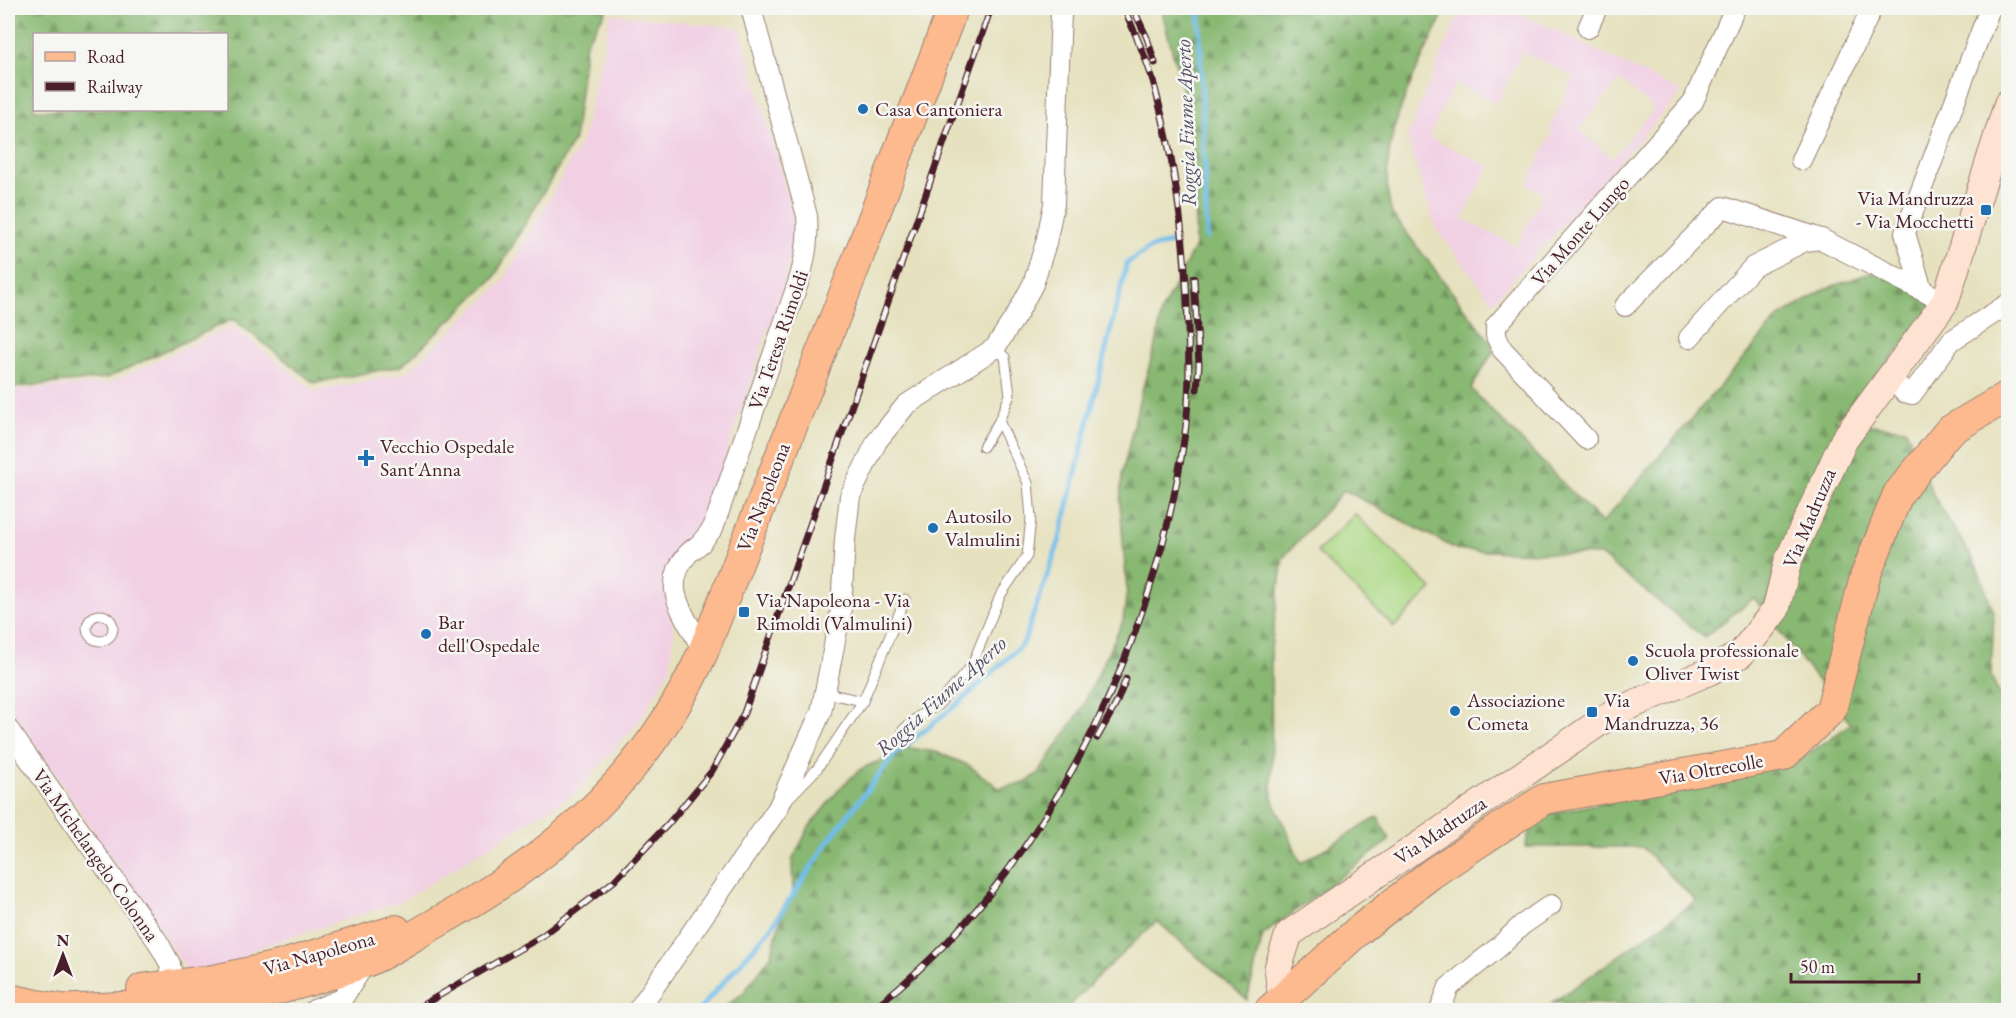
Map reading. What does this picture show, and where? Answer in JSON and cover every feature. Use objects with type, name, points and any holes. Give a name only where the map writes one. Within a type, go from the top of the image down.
[{"type":"main road","name":"Via Napoleona","points":[[8,998],[62,1009],[216,1002],[281,988],[366,962],[382,942],[462,909],[528,866],[576,826],[625,778],[654,741],[691,679],[703,652],[850,279],[953,8]]},
{"type":"main road","name":"Via Oltrecolle","points":[[1276,1005],[1359,930],[1431,874],[1544,799],[1783,756],[1831,710],[1866,577],[1898,494],[1949,431],[2008,396]]},
{"type":"main road","name":"Via Napoleona","points":[[8,998],[98,995],[214,980],[279,966],[462,909]]},
{"type":"main road","name":"Via Napoleona","points":[[136,1007],[174,985]]},
{"type":"street","name":"Via Teresa Rimoldi","points":[[703,652],[698,638],[682,615],[677,602],[676,577],[688,554],[701,543],[712,528],[798,286],[804,266],[808,234],[805,210],[751,8]]},
{"type":"street","points":[[638,1011],[778,808],[821,712],[841,610],[844,539],[850,496],[877,441],[906,405],[995,348],[1033,284],[1046,243],[1054,204],[1059,37],[1061,14],[1064,8]]},
{"type":"street","points":[[1588,28],[1597,8]]},
{"type":"street","name":"Via Monte Lungo","points":[[1586,439],[1502,349],[1496,336],[1496,326],[1693,102],[1735,8]]},
{"type":"street","points":[[1801,160],[1872,8]]},
{"type":"street","points":[[1922,290],[1905,232],[1990,8]]},
{"type":"street","name":"Via Madruzza","points":[[1276,1005],[1278,968],[1289,934],[1613,713],[1710,671],[1741,654],[1776,609],[1788,561],[1844,440],[1945,302],[2008,103]]},
{"type":"street","points":[[1990,159],[2008,136]]},
{"type":"street","points":[[1625,306],[1723,207],[1821,239],[1945,302]]},
{"type":"street","points":[[1689,338],[1753,267],[1805,241],[1821,239]]},
{"type":"street","points":[[1890,377],[1904,392],[1912,394],[1951,341],[2008,304]]},
{"type":"street","name":"Via Michelangelo Colonna","points":[[8,729],[158,942],[170,964],[174,985]]},
{"type":"street","points":[[1440,1011],[1449,987],[1493,952],[1522,925],[1551,905]]},
{"type":"street","points":[[314,1011],[342,999],[366,962]]},
{"type":"lane","points":[[983,447],[999,421],[1010,395],[1005,357],[995,348]]},
{"type":"lane","points":[[903,730],[919,716],[938,705],[972,665],[1000,596],[1027,556],[1031,518],[1028,483],[999,421]]},
{"type":"lane","points":[[778,808],[818,769],[863,701],[905,599]]},
{"type":"lane","points":[[825,693],[863,701]]},
{"type":"shaded area","points":[[1461,8],[1509,8],[1682,92],[1493,302],[1436,229],[1407,137]],"holes":[[[1522,52],[1574,77],[1549,129],[1553,131],[1527,185],[1543,193],[1517,246],[1463,219],[1489,166],[1429,137],[1455,83],[1497,103]],[[1620,80],[1654,109],[1612,158],[1579,129]]]},
{"type":"shaded area","name":"Vecchio Ospedale Sant'Anna","points":[[611,14],[740,28],[791,207],[796,235],[782,289],[702,525],[672,558],[667,574],[665,589],[674,630],[670,669],[638,723],[578,791],[400,902],[251,950],[240,966],[189,973],[8,704],[8,390],[109,383],[232,326],[315,391],[406,373],[502,283],[582,141]]},
{"type":"green space","points":[[8,8],[604,8],[606,11],[586,42],[574,140],[493,279],[402,366],[314,383],[233,319],[107,378],[8,388]]},
{"type":"green space","points":[[1161,8],[1446,8],[1411,82],[1393,134],[1388,161],[1387,187],[1392,214],[1495,348],[1471,389],[1602,523],[1778,318],[1825,289],[1881,269],[1936,308],[1835,421],[1906,429],[1934,497],[1975,562],[1994,612],[1991,676],[2008,712],[2008,1010],[1737,1010],[1736,1007],[1552,1003],[1696,901],[1642,847],[1525,847],[1534,817],[1796,762],[1851,724],[1754,598],[1704,637],[1600,555],[1458,550],[1344,490],[1283,558],[1271,648],[1272,798],[1301,863],[1378,817],[1390,840],[1263,935],[1247,1000],[1157,921],[1091,983],[1066,1010],[721,1010],[743,993],[771,956],[783,910],[793,895],[792,861],[809,827],[841,787],[861,769],[895,754],[904,747],[936,752],[968,765],[999,788],[1025,783],[1039,773],[1081,710],[1123,621],[1127,590],[1120,504],[1122,475],[1140,397],[1157,340],[1161,312],[1195,246],[1196,203],[1193,146],[1184,95]]},
{"type":"green space","points":[[1355,514],[1432,589],[1394,627],[1317,552]]},
{"type":"waterway","name":"Roggia Fiume Aperto","points":[[1199,8],[1207,238]]},
{"type":"waterway","name":"Roggia Fiume Aperto","points":[[699,1010],[771,928],[832,836],[895,754],[961,701],[1023,644],[1059,542],[1127,263],[1150,248],[1170,243]]},
{"type":"railway","points":[[414,1010],[542,936],[614,881],[669,823],[712,771],[744,713],[991,8]]},
{"type":"railway","points":[[871,1010],[933,956],[989,894],[1039,826],[1082,752],[1118,674],[1148,594],[1170,514],[1187,420],[1189,353],[1183,240],[1170,153],[1154,84],[1124,8]]},
{"type":"railway","points":[[1133,8],[1147,38],[1155,63]]},
{"type":"railway","points":[[1194,278],[1199,365],[1197,389]]},
{"type":"railway","points":[[1097,738],[1116,704],[1126,679]]},
{"type":"place","name":"Casa Cantoniera","points":[[863,109]]},
{"type":"place","name":"Via Mandruzza - Via Mocchetti","points":[[1986,210]]},
{"type":"place","name":"Vecchio Ospedale Sant'Anna","points":[[366,458]]},
{"type":"place","name":"Autosilo Valmulini","points":[[933,528]]},
{"type":"place","name":"Via Napoleona - Via Rimoldi (Valmulini)","points":[[744,612]]},
{"type":"place","name":"Bar dell'Ospedale","points":[[426,634]]},
{"type":"place","name":"Scuola professionale Oliver Twist","points":[[1633,661]]},
{"type":"place","name":"Associazione Cometa","points":[[1455,711]]},
{"type":"place","name":"Via Mandruzza, 36","points":[[1592,712]]}]
